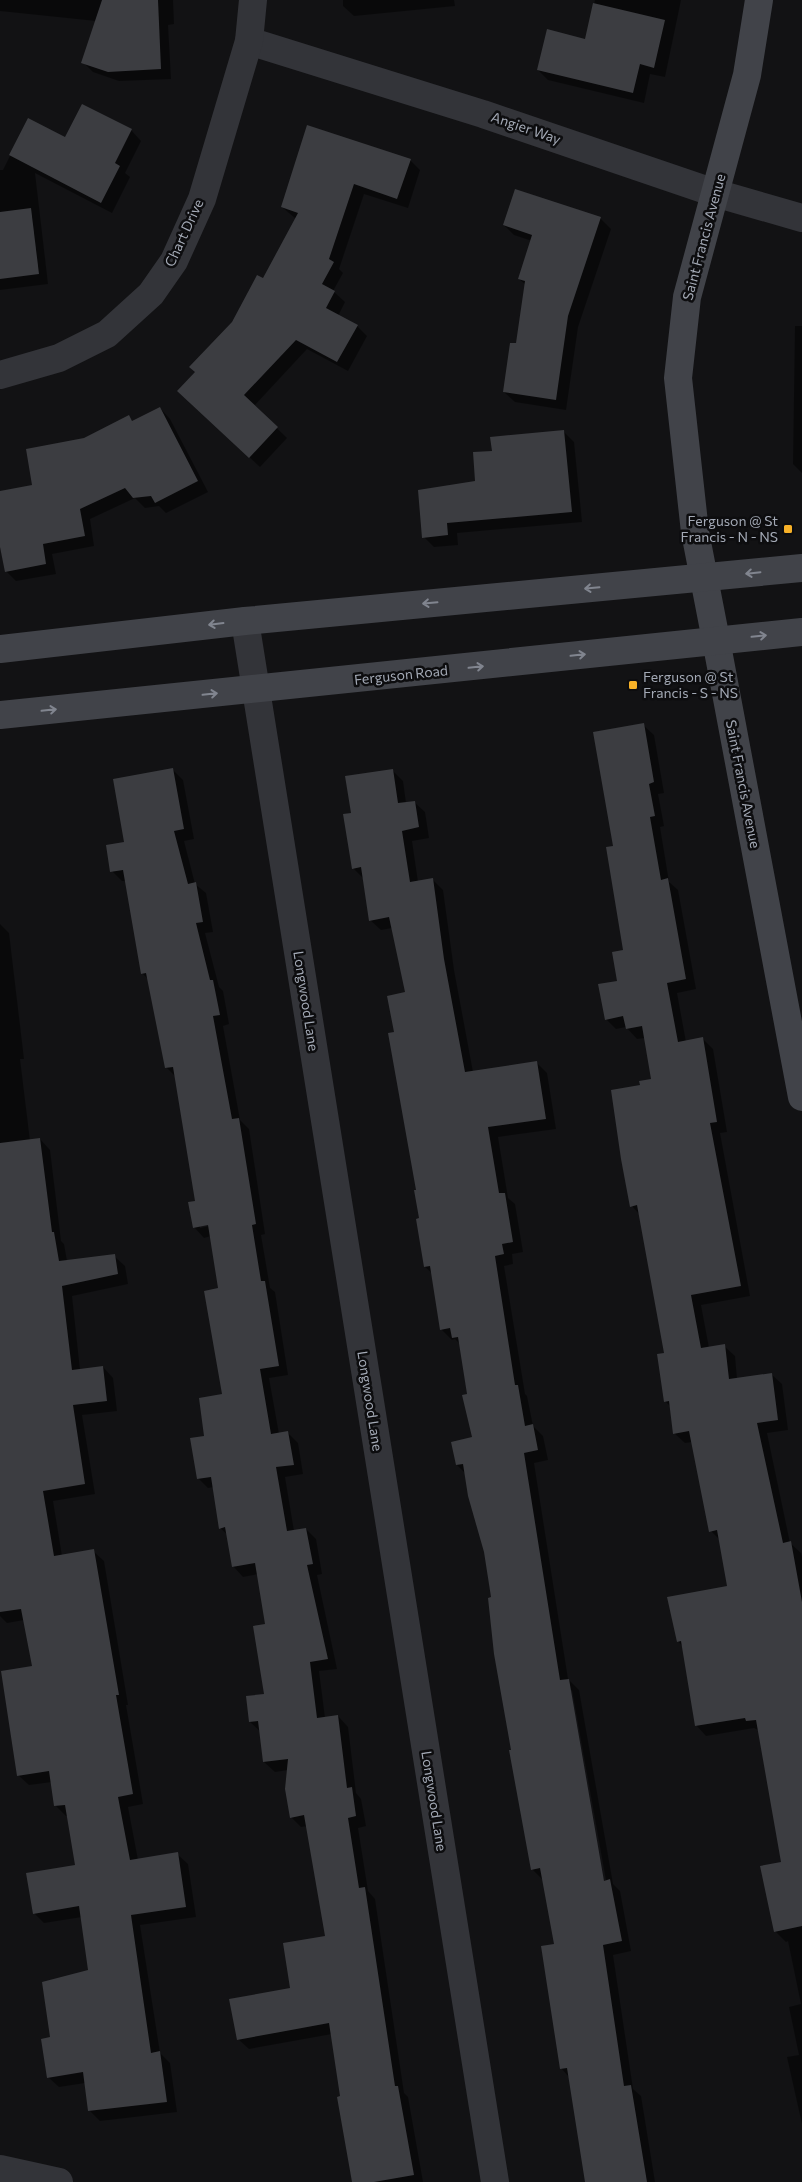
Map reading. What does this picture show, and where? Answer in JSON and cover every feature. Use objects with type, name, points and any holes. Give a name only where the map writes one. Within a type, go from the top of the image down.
[{"type":"main road","name":"Saint Francis Avenue","points":[[760,0],[747,75],[687,297],[678,378],[691,505],[702,578],[716,640],[802,1097]]},
{"type":"main road","points":[[0,649],[245,621],[802,568]]},
{"type":"main road","name":"Ferguson Road","points":[[0,715],[802,632]]},
{"type":"street","name":"Chart Drive","points":[[0,376],[59,358],[107,334],[151,294],[174,261],[202,199],[249,41],[253,0]]},
{"type":"street","name":"Angier Way","points":[[249,41],[484,114],[715,193],[802,218]]},
{"type":"street","name":"Longwood Lane","points":[[245,621],[495,2182]]},
{"type":"street","points":[[0,2170],[59,2182]]},
{"type":"building","points":[[102,0],[158,0],[161,69],[108,72],[81,63]]},
{"type":"building","points":[[593,3],[665,20],[654,68],[640,64],[633,93],[537,70],[547,29],[585,39]]},
{"type":"building","points":[[82,104],[132,129],[115,163],[120,166],[101,203],[9,155],[28,118],[65,137]]},
{"type":"building","points":[[307,125],[411,159],[397,199],[354,184],[329,259],[334,262],[322,284],[335,291],[326,308],[358,325],[337,362],[296,340],[244,395],[278,427],[249,458],[177,391],[195,372],[189,367],[232,322],[257,275],[263,278],[298,213],[281,207]]},
{"type":"building","points":[[515,189],[601,217],[568,316],[556,400],[503,392],[510,343],[516,343],[525,281],[518,279],[532,235],[503,225]]},
{"type":"building","points":[[31,208],[39,274],[0,279],[0,212]]},
{"type":"building","points":[[160,407],[198,481],[155,503],[151,496],[133,498],[125,488],[80,509],[85,536],[43,544],[46,564],[5,572],[0,547],[0,491],[32,485],[26,449],[84,438],[129,415],[132,421]]},
{"type":"building","points":[[564,430],[572,512],[447,523],[448,535],[422,538],[418,490],[475,481],[473,452],[492,451],[490,437]]},
{"type":"building","points":[[644,723],[654,782],[649,784],[655,816],[650,817],[661,880],[668,878],[686,979],[667,983],[678,1042],[703,1037],[717,1122],[710,1123],[741,1286],[691,1295],[701,1348],[725,1344],[729,1379],[772,1373],[778,1420],[757,1423],[783,1543],[791,1541],[802,1602],[802,1926],[774,1932],[760,1866],[781,1862],[756,1720],[746,1721],[745,1718],[695,1726],[681,1641],[677,1642],[667,1597],[727,1586],[717,1530],[709,1532],[689,1431],[673,1434],[669,1401],[664,1402],[657,1354],[664,1353],[637,1205],[630,1207],[621,1159],[611,1090],[640,1085],[639,1081],[651,1079],[642,1026],[626,1029],[623,1016],[605,1020],[598,984],[617,981],[612,952],[623,950],[606,847],[613,846],[593,732]]},
{"type":"building","points":[[173,768],[184,829],[174,831],[188,884],[196,882],[203,922],[196,923],[210,980],[213,980],[220,1015],[213,1016],[232,1119],[239,1118],[256,1224],[252,1225],[261,1281],[265,1281],[279,1366],[260,1369],[271,1434],[288,1431],[294,1465],[276,1467],[287,1531],[306,1528],[313,1564],[307,1565],[328,1659],[310,1662],[317,1718],[338,1715],[347,1788],[352,1787],[356,1816],[348,1818],[359,1888],[365,1887],[395,2086],[398,2086],[414,2175],[374,2182],[352,2182],[337,2097],[340,2096],[329,2023],[237,2040],[229,1999],[290,1988],[283,1943],[325,1936],[304,1815],[290,1818],[285,1789],[288,1759],[263,1762],[258,1721],[249,1722],[246,1696],[264,1694],[253,1626],[265,1624],[255,1563],[232,1567],[225,1527],[219,1529],[211,1477],[197,1479],[190,1438],[204,1436],[199,1398],[222,1394],[204,1291],[218,1288],[208,1225],[193,1228],[188,1202],[195,1201],[173,1067],[165,1068],[146,973],[141,974],[123,870],[110,872],[106,845],[124,842],[113,779]]},
{"type":"building","points":[[393,769],[398,803],[415,801],[419,827],[402,831],[410,882],[433,878],[444,959],[465,1072],[537,1061],[546,1119],[488,1127],[499,1193],[505,1193],[513,1242],[502,1244],[504,1254],[495,1256],[515,1385],[518,1385],[525,1426],[533,1424],[538,1450],[524,1453],[560,1680],[569,1679],[604,1881],[610,1879],[622,1941],[603,1945],[624,2086],[631,2085],[647,2182],[585,2182],[567,2068],[560,2069],[541,1946],[554,1944],[540,1868],[531,1870],[509,1750],[511,1750],[494,1654],[488,1598],[491,1597],[484,1552],[468,1496],[463,1464],[456,1465],[451,1442],[472,1437],[462,1395],[467,1394],[458,1337],[452,1338],[450,1328],[440,1330],[430,1266],[424,1267],[416,1219],[419,1218],[414,1190],[416,1190],[388,1033],[394,1032],[387,996],[405,992],[389,917],[369,921],[361,867],[352,869],[343,814],[351,813],[345,776]]},
{"type":"building","points":[[40,1138],[52,1232],[54,1232],[59,1261],[115,1254],[118,1274],[62,1286],[72,1370],[103,1366],[107,1401],[73,1405],[85,1484],[43,1491],[54,1556],[94,1549],[119,1695],[116,1695],[133,1794],[118,1797],[130,1860],[178,1852],[186,1907],[131,1915],[151,2053],[160,2051],[167,2102],[88,2111],[83,2072],[47,2078],[41,2039],[50,2037],[42,1982],[88,1970],[79,1906],[33,1914],[26,1873],[75,1865],[65,1805],[54,1806],[49,1771],[17,1776],[1,1671],[32,1666],[21,1609],[0,1612],[0,1143]]},
{"type":"place","name":"Ferguson @ St Francis - N - NS","points":[[788,529]]},
{"type":"place","name":"Ferguson @ St Francis - S - NS","points":[[633,685]]}]
